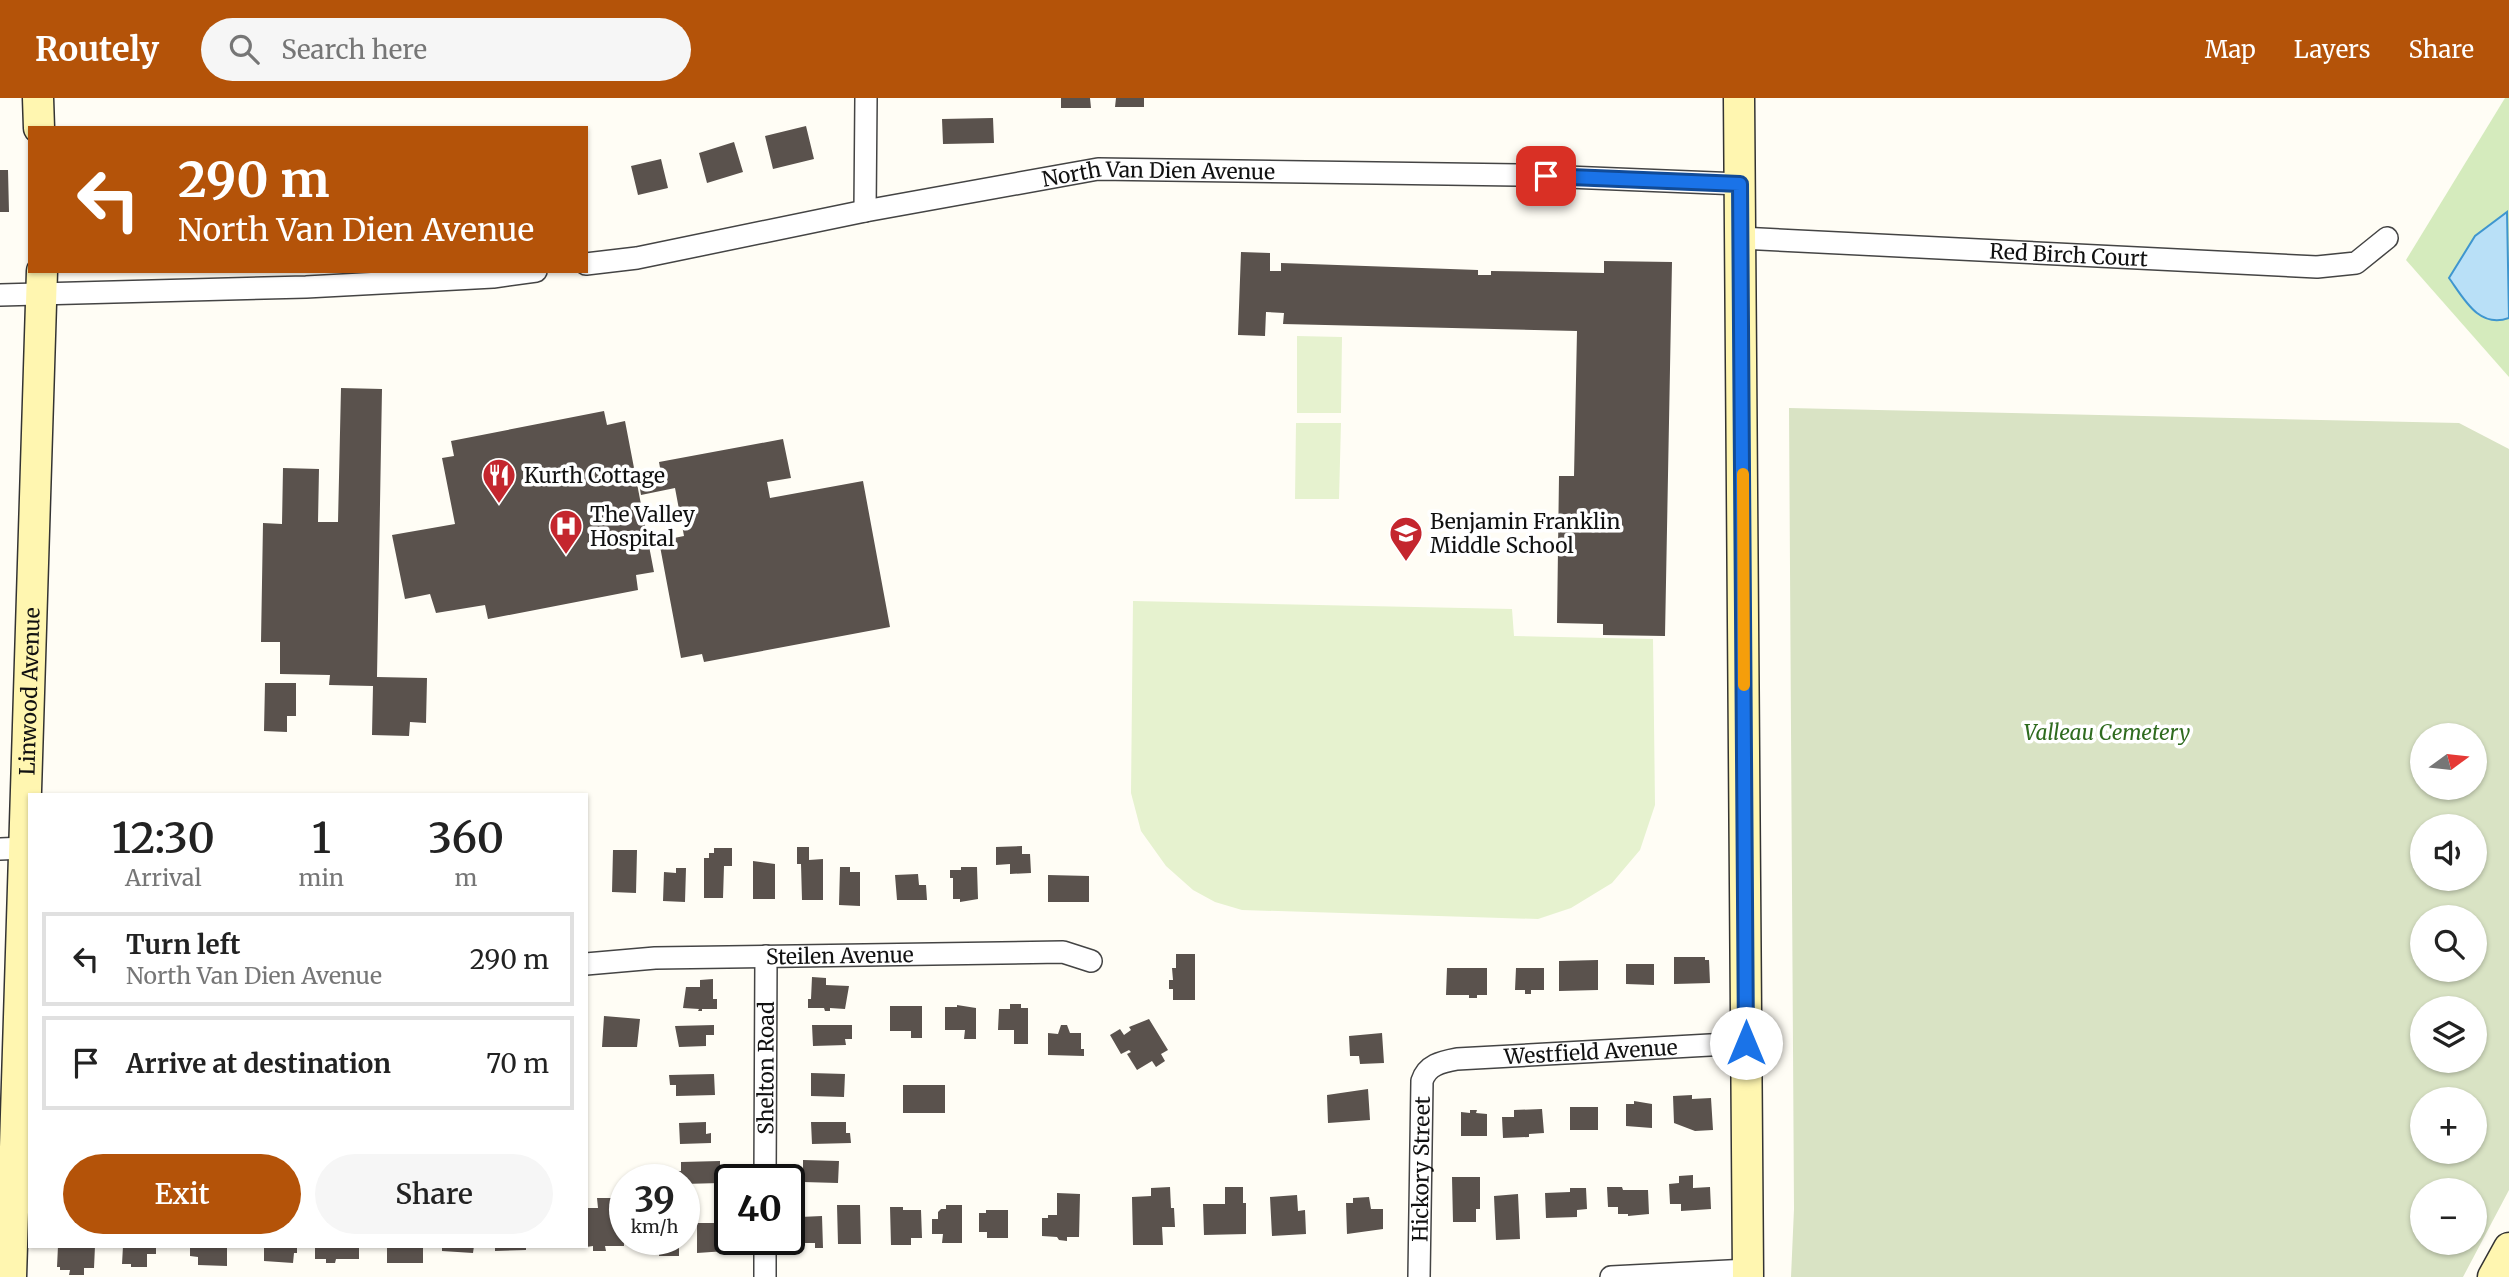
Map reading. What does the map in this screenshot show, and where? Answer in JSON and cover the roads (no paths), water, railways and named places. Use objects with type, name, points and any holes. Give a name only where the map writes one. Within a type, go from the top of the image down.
[{"type":"street","points":[[38,98],[39,126]]},
{"type":"street","points":[[865,211],[866,98]]},
{"type":"street","points":[[1611,1277],[1748,1274],[1739,98]]},
{"type":"street","name":"North Van Dien Avenue","points":[[588,264],[637,257],[865,211],[1098,169],[1518,175],[1740,184]]},
{"type":"street","name":"Red Birch Court","points":[[1741,238],[2317,267],[2356,263],[2388,238]]},
{"type":"street","points":[[0,295],[41,283],[306,287],[494,277],[522,273]]},
{"type":"street","name":"Linwood Avenue","points":[[12,1277],[24,1018],[13,848],[41,283]]},
{"type":"street","name":"Steilen Avenue","points":[[588,964],[655,958],[1063,952],[1091,961]]},
{"type":"street","name":"Shelton Road","points":[[765,1164],[766,956]]},
{"type":"street","name":"Westfield Avenue","points":[[1436,1064],[1457,1059],[1746,1043]]},
{"type":"street","name":"Hickory Street","points":[[1419,1277],[1422,1081],[1428,1069],[1436,1064]]},
{"type":"street","points":[[2493,1277],[2509,1248]]},
{"type":"street","points":[[765,1255],[765,1277]]},
{"type":"water","points":[[2507,212],[2509,318],[2489,319],[2473,310],[2449,278],[2475,236]]},
{"type":"place","name":"Kurth Cottage","points":[[499,505]]},
{"type":"place","name":"The Valley Hospital","points":[[566,556]]},
{"type":"place","name":"Benjamin Franklin Middle School","points":[[1406,563]]},
{"type":"park label","name":"Valleau Cemetery","points":[[2107,732]]}]
